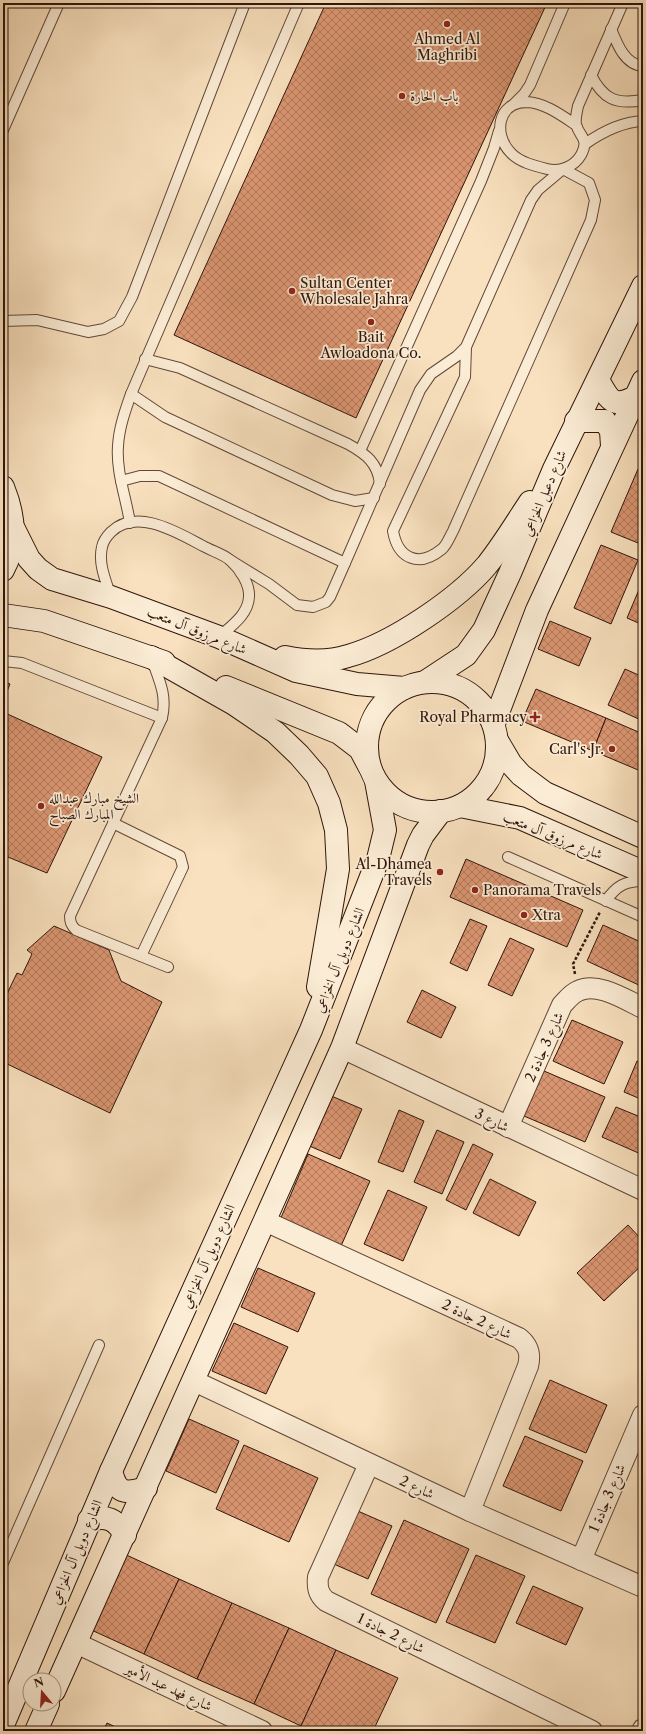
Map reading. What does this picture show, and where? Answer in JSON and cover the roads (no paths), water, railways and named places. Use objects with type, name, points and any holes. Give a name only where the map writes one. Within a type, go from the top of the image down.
[{"type":"main road","name":"شارع دعبل الخزاعي","points":[[414,685],[466,655],[477,642],[510,573],[554,468],[643,286]]},
{"type":"main road","points":[[598,380],[613,402],[621,404],[639,389]]},
{"type":"main road","points":[[3,615],[44,621],[151,657],[339,733],[360,749],[386,793],[397,802],[425,812],[450,808],[474,797],[484,786],[492,772],[497,757],[496,732],[537,610],[639,389]]},
{"type":"main road","points":[[576,421],[605,422],[611,431],[612,446]]},
{"type":"main road","points":[[247,650],[288,658],[322,660],[348,657],[378,645],[404,631],[435,611],[486,565],[554,468]]},
{"type":"main road","points":[[3,487],[11,506],[14,530],[9,560],[3,570]]},
{"type":"main road","name":"شارع مرزوق آل متعب","points":[[14,530],[29,559],[38,569],[52,579],[111,597],[219,637],[296,671],[332,680],[357,684],[414,685]]},
{"type":"main road","points":[[151,657],[234,704],[275,732],[299,755],[317,776],[329,803],[336,830],[338,869],[311,1030]]},
{"type":"main road","points":[[373,773],[367,748],[369,729],[377,712],[389,698],[414,685],[442,682],[459,687],[473,696],[485,708],[511,764],[520,774],[544,793],[643,837]]},
{"type":"main road","name":"الشارع دوبل آل الخزاعي","points":[[3,1724],[111,1471],[311,1030],[378,859],[385,830],[373,773]]},
{"type":"main road","points":[[62,1674],[342,1048],[418,844],[423,834],[450,808]]},
{"type":"main road","name":"شارع مرزوق آل متعب","points":[[450,808],[520,818],[643,872]]},
{"type":"main road","points":[[111,1471],[114,1483],[121,1490],[129,1492],[146,1488]]},
{"type":"main road","points":[[90,1520],[99,1517],[114,1520],[120,1525],[125,1535]]},
{"type":"main road","points":[[36,1731],[44,1712]]},
{"type":"street","name":"شارع 3 جادة 2","points":[[508,1127],[562,1005],[579,990],[590,988],[601,990],[643,1008]]},
{"type":"street","name":"شارع 3","points":[[342,1048],[643,1190]]},
{"type":"street","name":"شارع 2 جادة 2","points":[[265,1221],[519,1338],[526,1344],[530,1359],[528,1366],[470,1511]]},
{"type":"street","name":"شارع 2","points":[[194,1381],[470,1511],[643,1587]]},
{"type":"street","name":"شارع 3 جادة 1","points":[[580,1560],[643,1415]]},
{"type":"street","name":"شارع 2 جادة 1","points":[[369,1464],[318,1577],[317,1584],[320,1596],[326,1601],[592,1731]]},
{"type":"street","name":"شارع فهد عبد الأمير","points":[[76,1643],[262,1731]]},
{"type":"lane","points":[[3,130],[59,3]]},
{"type":"lane","points":[[3,321],[37,320],[88,332],[104,329],[119,321],[132,297],[245,3]]},
{"type":"lane","points":[[130,523],[121,481],[118,446],[122,422],[131,394],[145,358],[299,3]]},
{"type":"lane","points":[[360,451],[481,181],[494,148],[500,120],[505,112],[524,94],[530,85],[565,3]]},
{"type":"lane","points":[[576,124],[578,106],[622,3]]},
{"type":"lane","points":[[611,29],[618,47],[626,58],[638,66],[643,66]]},
{"type":"lane","points":[[590,75],[598,89],[606,97],[617,101],[632,102],[643,100]]},
{"type":"lane","points":[[499,129],[504,145],[512,155],[537,166],[551,170],[563,169],[589,183],[595,200],[590,220],[453,531],[444,548],[433,555],[422,559],[409,558],[401,552],[395,543],[393,531],[464,377],[466,347],[531,200],[538,190],[563,169],[573,164],[581,156],[585,144],[582,134],[576,124],[558,112],[541,105],[526,102],[514,104]]},
{"type":"lane","points":[[585,144],[599,134],[622,124],[643,121]]},
{"type":"lane","points":[[111,597],[101,564],[102,546],[108,535],[115,528],[124,523],[139,522],[158,525],[230,560],[269,584],[296,604],[313,607],[326,602],[330,597],[346,563],[420,390],[431,374],[457,356],[466,347]]},
{"type":"lane","points":[[145,358],[180,368],[360,451],[370,458],[376,466],[380,484]]},
{"type":"lane","points":[[131,394],[165,417],[332,495],[355,501],[374,498]]},
{"type":"lane","points":[[121,481],[140,476],[159,476],[346,563]]},
{"type":"lane","points":[[219,637],[239,619],[247,609],[249,597],[247,585],[230,560]]},
{"type":"lane","points":[[151,657],[162,688],[165,704],[162,718],[113,823],[70,921],[76,930],[168,967]]},
{"type":"lane","points":[[3,661],[22,664],[162,718]]},
{"type":"lane","points":[[113,823],[180,856],[183,863],[183,867],[140,956]]},
{"type":"lane","points":[[508,857],[643,917]]},
{"type":"lane","points":[[606,901],[615,888],[622,884],[643,881]]},
{"type":"lane","points":[[3,1563],[99,1345]]},
{"type":"place","name":"Ahmed Al Maghribi","points":[[447,24]]},
{"type":"place","name":"باب الحارة","points":[[402,96]]},
{"type":"place","name":"Sultan Center Wholesale Jahra","points":[[292,291]]},
{"type":"place","name":"Bait Awloadona Co.","points":[[371,322]]},
{"type":"place","name":"Royal Pharmacy","points":[[535,717]]},
{"type":"place","name":"Carl's Jr.","points":[[612,749]]},
{"type":"place","name":"الشيخ مبارك عبدالله المبارك الصباح","points":[[41,806]]},
{"type":"place","name":"Al-Dhamea Travels","points":[[440,872]]},
{"type":"place","name":"Panorama Travels","points":[[475,890]]},
{"type":"place","name":"Xtra","points":[[524,915]]}]
